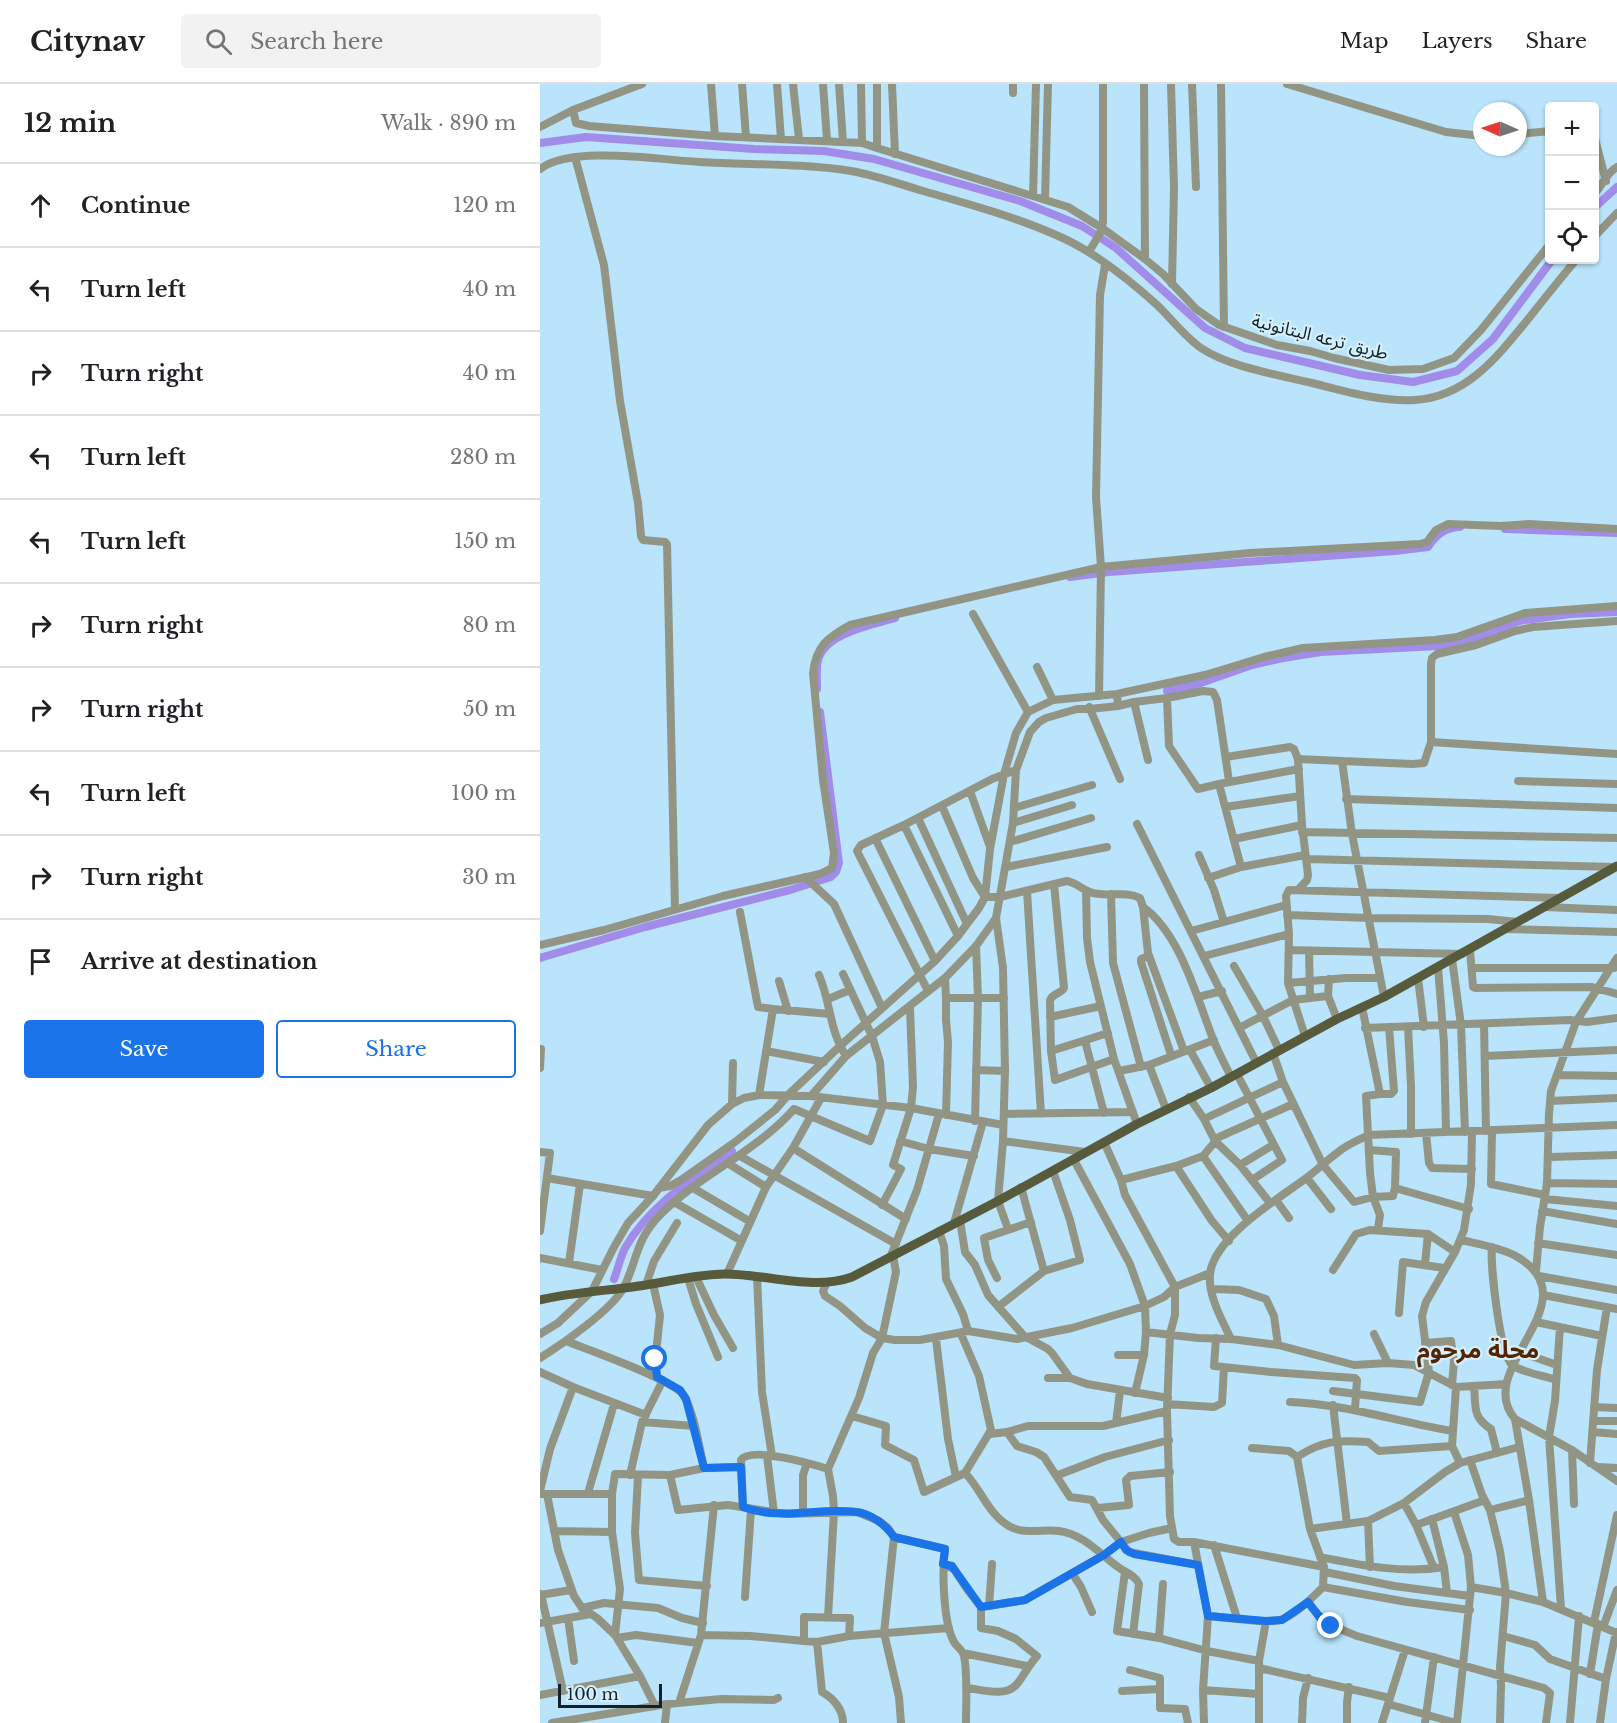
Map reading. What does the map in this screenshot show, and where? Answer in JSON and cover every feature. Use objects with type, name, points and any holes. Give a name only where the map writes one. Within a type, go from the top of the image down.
[{"type":"main road","points":[[540,1300],[726,1274],[827,1282],[852,1276],[998,1201],[1137,1124],[1211,1088],[1337,1019],[1384,997],[1616,867]]},
{"type":"street","points":[[540,127],[573,110],[642,84]]},
{"type":"street","points":[[711,84],[715,136]]},
{"type":"street","points":[[742,84],[746,137]]},
{"type":"street","points":[[777,84],[781,139]]},
{"type":"street","points":[[793,84],[799,139]]},
{"type":"street","points":[[824,84],[826,141]]},
{"type":"street","points":[[839,84],[843,142]]},
{"type":"street","points":[[861,84],[862,143]]},
{"type":"street","points":[[877,84],[877,148]]},
{"type":"street","points":[[892,84],[895,154]]},
{"type":"street","points":[[1013,84],[1013,93]]},
{"type":"street","points":[[1033,196],[1035,84]]},
{"type":"street","points":[[1045,200],[1048,84]]},
{"type":"street","points":[[1091,248],[1101,230],[1103,84]]},
{"type":"street","points":[[1144,84],[1145,259]]},
{"type":"street","points":[[1171,84],[1174,188],[1173,284]]},
{"type":"street","points":[[1192,84],[1196,187]]},
{"type":"street","points":[[1221,84],[1224,327]]},
{"type":"street","points":[[1287,84],[1446,132],[1473,135]]},
{"type":"street","name":"طريق ترعه البتانونية","points":[[573,110],[575,121],[580,125],[715,136],[862,143],[1068,207],[1145,259],[1202,314],[1224,327],[1277,345],[1313,351],[1383,369],[1413,370],[1431,367],[1454,358],[1476,336],[1545,250]]},
{"type":"street","points":[[1527,133],[1545,131]]},
{"type":"street","points":[[540,169],[549,163],[574,157],[606,156],[850,171],[980,207],[1091,248],[1105,265],[1156,304],[1200,347],[1221,359],[1341,390],[1414,400],[1444,395],[1480,373],[1498,355],[1573,264]]},
{"type":"street","points":[[1599,156],[1605,181]]},
{"type":"street","points":[[574,157],[604,265],[641,536],[644,541],[665,542],[666,544],[675,909]]},
{"type":"street","points":[[1599,188],[1611,170],[1617,167]]},
{"type":"street","points":[[1599,232],[1617,213]]},
{"type":"street","points":[[1099,696],[1100,571],[1096,487],[1100,295],[1105,265]]},
{"type":"street","points":[[540,945],[828,871],[832,868],[834,859],[812,684],[815,659],[824,643],[850,625],[1100,571],[1250,553],[1420,544],[1427,542],[1436,530],[1448,524],[1501,526],[1529,524],[1617,529]]},
{"type":"street","points":[[659,1188],[670,1186],[681,1180],[765,1119],[840,1046],[935,961],[958,936],[985,897],[990,849],[1004,774],[1016,733],[1028,712],[1053,700],[1117,694],[1205,675],[1264,657],[1304,648],[1435,640],[1457,637],[1525,612],[1617,606]]},
{"type":"street","points":[[973,614],[1028,712]]},
{"type":"street","points":[[1298,759],[1422,764],[1426,760],[1431,742],[1431,664],[1432,658],[1437,654],[1476,645],[1533,627],[1617,621]]},
{"type":"street","points":[[1037,667],[1053,700]]},
{"type":"street","points":[[1008,1229],[998,1201],[1005,1071],[1004,998],[996,918],[1013,823],[1016,770],[1030,732],[1039,722],[1062,712],[1118,706],[1179,694],[1213,692],[1217,700],[1229,781]]},
{"type":"street","points":[[1117,694],[1118,706]]},
{"type":"street","points":[[1087,697],[1120,779]]},
{"type":"street","points":[[1167,698],[1170,749],[1198,789],[1229,781],[1299,769]]},
{"type":"street","points":[[1134,702],[1148,760]]},
{"type":"street","points":[[1431,742],[1617,754]]},
{"type":"street","points":[[1226,757],[1290,747],[1294,749],[1298,759],[1302,828],[1308,877],[1298,890]]},
{"type":"street","points":[[1342,761],[1352,834],[1384,997]]},
{"type":"street","points":[[928,992],[857,851],[861,844],[918,819],[1016,770]]},
{"type":"street","points":[[1518,781],[1617,784]]},
{"type":"street","points":[[1219,784],[1241,867]]},
{"type":"street","points":[[1014,808],[1092,785]]},
{"type":"street","points":[[970,791],[990,849]]},
{"type":"street","points":[[1225,807],[1300,796]]},
{"type":"street","points":[[1346,799],[1617,808]]},
{"type":"street","points":[[1013,823],[1072,805]]},
{"type":"street","points":[[942,806],[973,878],[985,897]]},
{"type":"street","points":[[1010,842],[1091,818]]},
{"type":"street","points":[[918,819],[967,924]]},
{"type":"street","points":[[1137,824],[1256,1062]]},
{"type":"street","points":[[904,825],[958,936]]},
{"type":"street","points":[[1234,839],[1302,828],[1352,834],[1438,833],[1617,838]]},
{"type":"street","points":[[875,838],[935,961]]},
{"type":"street","points":[[1006,867],[1107,847]]},
{"type":"street","points":[[1198,855],[1224,922]]},
{"type":"street","points":[[1208,878],[1241,867],[1305,857],[1616,867]]},
{"type":"street","points":[[805,877],[834,904],[882,1008]]},
{"type":"street","points":[[985,897],[1000,897],[1071,882],[1078,884],[1086,891],[1140,898],[1149,956],[1187,1051],[1211,1088]]},
{"type":"street","points":[[1054,884],[1064,988],[1051,998],[1051,1051],[1055,1080],[1114,1059]]},
{"type":"street","points":[[1305,1036],[1288,983],[1287,892],[1298,890],[1560,898]]},
{"type":"street","points":[[1027,891],[1041,1114]]},
{"type":"street","points":[[1086,891],[1088,954],[1114,1059],[1137,1124]]},
{"type":"street","points":[[1111,894],[1113,963],[1145,1066],[1166,1109]]},
{"type":"street","points":[[1191,931],[1286,905]]},
{"type":"street","points":[[1143,907],[1150,912],[1172,941],[1185,965],[1214,1040],[1234,1075],[1250,1096],[1282,1160],[1252,1180]]},
{"type":"street","points":[[1545,907],[1617,910]]},
{"type":"street","points":[[740,912],[757,1006],[761,1009],[830,1014]]},
{"type":"street","points":[[1287,915],[1488,919],[1518,922]]},
{"type":"street","points":[[540,1358],[566,1341],[623,1288],[641,1239],[651,1224],[674,1202],[765,1137],[846,1056],[910,1008],[945,978],[976,946],[996,918]]},
{"type":"street","points":[[1505,929],[1617,932]]},
{"type":"street","points":[[1204,956],[1289,934]]},
{"type":"street","points":[[976,946],[978,998],[976,1070],[979,1121],[974,1156],[957,1221],[965,1252],[975,1265],[984,1289],[1024,1336],[1048,1349],[1070,1378]]},
{"type":"street","points":[[1289,950],[1466,952],[1472,968],[1473,987],[1475,988],[1581,987],[1598,988],[1617,994]]},
{"type":"street","points":[[1309,951],[1310,998]]},
{"type":"street","points":[[1149,956],[1141,959],[1141,962],[1171,1055]]},
{"type":"street","points":[[1542,1602],[1529,1500],[1515,1419],[1507,1404],[1506,1384],[1536,1322],[1543,1295],[1538,1273],[1538,1243],[1548,1183],[1550,1101],[1576,1022],[1614,968],[1617,958]]},
{"type":"street","points":[[1333,1391],[1420,1402],[1429,1372],[1422,1324],[1424,1306],[1461,1240],[1468,1209],[1472,1170],[1461,1025],[1452,959]]},
{"type":"street","points":[[1234,966],[1263,1016],[1276,1052],[1283,1082],[1323,1165],[1354,1202],[1373,1197],[1393,1196],[1396,1152],[1369,1150]]},
{"type":"street","points":[[1438,967],[1443,1026],[1446,1132]]},
{"type":"street","points":[[1472,968],[1614,968]]},
{"type":"street","points":[[794,1109],[870,1141],[883,1105],[880,1062],[872,1036],[843,974]]},
{"type":"street","points":[[819,975],[828,999],[833,1030],[846,1056]]},
{"type":"street","points":[[828,1617],[834,1512],[828,1469],[852,1416],[873,1353],[882,1338],[896,1272],[891,1257],[942,1114],[948,1042],[945,978]]},
{"type":"street","points":[[1288,983],[1379,978]]},
{"type":"street","points":[[1418,978],[1424,1027]]},
{"type":"street","points":[[1329,979],[1328,996],[1337,1019]]},
{"type":"street","points":[[779,981],[788,1011]]},
{"type":"street","points":[[828,999],[850,990]]},
{"type":"street","points":[[1198,997],[1222,991]]},
{"type":"street","points":[[1239,1028],[1293,1000],[1328,996]]},
{"type":"street","points":[[946,998],[1004,998]]},
{"type":"street","points":[[1050,1017],[1101,1006]]},
{"type":"street","points":[[1362,1007],[1380,1094]]},
{"type":"street","points":[[882,1205],[901,1169],[893,1165],[911,1108],[913,1087],[910,1008]]},
{"type":"street","points":[[759,1095],[773,1009]]},
{"type":"street","points":[[1365,1028],[1570,1020],[1576,1022],[1617,1018]]},
{"type":"street","points":[[1484,1024],[1491,1184],[1545,1197],[1617,1206]]},
{"type":"street","points":[[1378,1229],[1379,1211],[1373,1197],[1365,1096],[1393,1093],[1394,1091],[1389,1027]]},
{"type":"street","points":[[1408,1027],[1411,1134]]},
{"type":"street","points":[[1051,1051],[1108,1033]]},
{"type":"street","points":[[1119,1071],[1145,1066],[1214,1040]]},
{"type":"street","points":[[1084,1041],[1104,1113]]},
{"type":"street","points":[[540,1068],[541,1049]]},
{"type":"street","points":[[1485,1056],[1617,1050]]},
{"type":"street","points":[[766,1051],[824,1062]]},
{"type":"street","points":[[732,1104],[733,1063]]},
{"type":"street","points":[[976,1070],[1005,1071]]},
{"type":"street","points":[[1557,1075],[1617,1076]]},
{"type":"street","points":[[1204,1119],[1283,1082]]},
{"type":"street","points":[[540,1334],[558,1323],[592,1291],[623,1230],[653,1196],[708,1125],[732,1104],[744,1098],[789,1094],[911,1108],[1003,1125]]},
{"type":"street","points":[[1189,1097],[1215,1141],[1289,1218]]},
{"type":"street","points":[[726,1274],[766,1188],[812,1117],[821,1098]]},
{"type":"street","points":[[1550,1101],[1617,1098]]},
{"type":"street","points":[[1121,1180],[1176,1166],[1203,1156],[1215,1141],[1293,1104]]},
{"type":"street","points":[[1004,1114],[1133,1113]]},
{"type":"street","points":[[1231,1339],[1212,1289],[1210,1273],[1215,1260],[1248,1221],[1323,1165],[1338,1151],[1369,1135],[1617,1125]]},
{"type":"street","points":[[1426,1133],[1429,1163],[1432,1168],[1472,1170]]},
{"type":"street","points":[[1003,1141],[1085,1152]]},
{"type":"street","points":[[735,1142],[742,1154],[774,1175],[896,1244]]},
{"type":"street","points":[[900,1142],[974,1156]]},
{"type":"street","points":[[1104,1142],[1121,1180],[1125,1195],[1175,1287],[1175,1316],[1170,1334],[1167,1404],[1172,1528],[1176,1541],[1214,1545],[1394,1586],[1447,1593],[1471,1591],[1506,1593],[1561,1608],[1599,1624],[1617,1632],[1606,1679],[1600,1723]]},
{"type":"street","points":[[1240,1165],[1273,1145]]},
{"type":"street","points":[[793,1148],[906,1219]]},
{"type":"street","points":[[540,1152],[550,1154],[540,1231]]},
{"type":"street","points":[[1549,1157],[1617,1155]]},
{"type":"street","points":[[1203,1156],[1248,1221]]},
{"type":"street","points":[[1074,1160],[1130,1264],[1145,1306],[1144,1355],[1135,1393]]},
{"type":"street","points":[[729,1164],[766,1188]]},
{"type":"street","points":[[1176,1166],[1212,1221],[1229,1241]]},
{"type":"street","points":[[999,1307],[1044,1271],[1080,1260],[1070,1220],[1053,1171]]},
{"type":"street","points":[[548,1178],[653,1196]]},
{"type":"street","points":[[1306,1178],[1331,1209]]},
{"type":"street","points":[[1548,1183],[1617,1184]]},
{"type":"street","points":[[569,1263],[580,1184]]},
{"type":"street","points":[[1021,1187],[1044,1271]]},
{"type":"street","points":[[693,1188],[749,1221]]},
{"type":"street","points":[[1395,1188],[1468,1209]]},
{"type":"street","points":[[674,1202],[742,1241]]},
{"type":"street","points":[[1542,1210],[1617,1224]]},
{"type":"street","points":[[997,1278],[988,1260],[984,1238],[1031,1222]]},
{"type":"street","points":[[676,1223],[654,1262],[649,1284],[660,1315],[655,1363],[660,1379],[644,1419],[634,1476],[639,1580],[707,1586]]},
{"type":"street","points":[[1333,1270],[1356,1234],[1378,1229],[1428,1234],[1455,1252]]},
{"type":"street","points":[[852,1416],[886,1425],[885,1445],[914,1460],[924,1492],[965,1473],[990,1434],[985,1395],[964,1332],[963,1314],[946,1280],[944,1246],[939,1231]]},
{"type":"street","points":[[1425,1264],[1428,1234]]},
{"type":"street","points":[[1461,1240],[1492,1247],[1516,1256],[1538,1273],[1617,1290]]},
{"type":"street","points":[[1538,1243],[1617,1255]]},
{"type":"street","points":[[1492,1247],[1491,1272],[1506,1355],[1513,1366],[1556,1380]]},
{"type":"street","points":[[540,1258],[602,1270]]},
{"type":"street","points":[[975,1265],[988,1260]]},
{"type":"street","points":[[1399,1313],[1403,1262],[1444,1268]]},
{"type":"street","points":[[827,1282],[823,1291],[825,1296],[865,1328],[882,1338],[905,1341],[936,1339],[964,1332],[1011,1339],[1072,1328],[1145,1306],[1164,1297],[1175,1287],[1210,1273]]},
{"type":"street","points":[[757,1276],[762,1392],[774,1513]]},
{"type":"street","points":[[692,1278],[733,1348]]},
{"type":"street","points":[[692,1278],[696,1304],[718,1357]]},
{"type":"street","points":[[1212,1289],[1239,1290],[1266,1299],[1274,1316],[1278,1345]]},
{"type":"street","points":[[1543,1295],[1617,1309]]},
{"type":"street","points":[[1594,1465],[1594,1407],[1607,1307]]},
{"type":"street","points":[[1536,1322],[1602,1336]]},
{"type":"street","points":[[1560,1327],[1549,1437],[1561,1608]]},
{"type":"street","points":[[1146,1332],[1278,1345],[1354,1365],[1388,1363],[1414,1365],[1454,1386],[1506,1384]]},
{"type":"street","points":[[1374,1334],[1388,1363]]},
{"type":"street","points":[[1216,1338],[1214,1366],[1355,1378],[1357,1380],[1355,1410]]},
{"type":"street","points":[[936,1339],[948,1439],[956,1477]]},
{"type":"street","points":[[566,1341],[660,1379],[684,1395],[704,1468]]},
{"type":"street","points":[[1425,1343],[1451,1341],[1454,1361],[1452,1446],[1460,1463]]},
{"type":"street","points":[[1520,1352],[1557,1365]]},
{"type":"street","points":[[1118,1355],[1144,1355]]},
{"type":"street","points":[[1048,1378],[1070,1378],[1087,1384],[1135,1393],[1167,1404],[1214,1407],[1222,1403],[1224,1366]]},
{"type":"street","points":[[540,1372],[644,1419],[694,1426]]},
{"type":"street","points":[[1474,1386],[1480,1422],[1491,1428],[1497,1453]]},
{"type":"street","points":[[573,1387],[550,1449],[542,1493],[572,1590],[582,1608],[616,1637],[655,1706]]},
{"type":"street","points":[[1116,1423],[1120,1390]]},
{"type":"street","points":[[1290,1402],[1334,1405],[1394,1420],[1453,1431]]},
{"type":"street","points":[[588,1493],[614,1404]]},
{"type":"street","points":[[990,1434],[1029,1426],[1103,1426],[1167,1404]]},
{"type":"street","points":[[1334,1405],[1347,1524]]},
{"type":"street","points":[[1594,1407],[1617,1408]]},
{"type":"street","points":[[1515,1419],[1572,1450],[1617,1481]]},
{"type":"street","points":[[1593,1420],[1617,1421]]},
{"type":"street","points":[[1007,1432],[1017,1446],[1044,1457],[1058,1474],[1070,1497],[1092,1500],[1126,1550],[1134,1554],[1198,1565]]},
{"type":"street","points":[[1593,1432],[1617,1434]]},
{"type":"street","points":[[1058,1474],[1105,1457],[1169,1440]]},
{"type":"street","points":[[1297,1457],[1311,1448],[1337,1440],[1368,1442],[1379,1451],[1452,1446]]},
{"type":"street","points":[[1310,1528],[1368,1521],[1404,1503],[1460,1463],[1519,1447]]},
{"type":"street","points":[[1208,1616],[1266,1621],[1282,1620],[1308,1602],[1323,1587],[1324,1570],[1310,1528],[1297,1457],[1289,1451],[1252,1448]]},
{"type":"street","points":[[1572,1450],[1574,1504]]},
{"type":"street","points":[[743,1507],[741,1460],[745,1456],[770,1456],[807,1462],[828,1469]]},
{"type":"street","points":[[1470,1460],[1490,1510],[1500,1551],[1506,1593],[1500,1674],[1500,1723]]},
{"type":"street","points":[[802,1513],[803,1480],[807,1462]]},
{"type":"street","points":[[1594,1465],[1617,1468]]},
{"type":"street","points":[[616,1637],[620,1589],[612,1532],[612,1494],[615,1474],[670,1475],[704,1468],[741,1467]]},
{"type":"street","points":[[1098,1508],[1129,1505],[1126,1480],[1130,1476],[1170,1472]]},
{"type":"street","points":[[965,1473],[974,1482],[987,1503],[1009,1526],[1020,1530],[1062,1531],[1084,1540],[1125,1572],[1136,1577],[1139,1584],[1132,1634]]},
{"type":"street","points":[[670,1475],[678,1510],[714,1505],[743,1507],[774,1513],[857,1512],[879,1521],[888,1528],[894,1537],[884,1633],[899,1697],[901,1723]]},
{"type":"street","points":[[542,1493],[612,1494]]},
{"type":"street","points":[[1416,1525],[1485,1500]]},
{"type":"street","points":[[1490,1510],[1529,1500]]},
{"type":"street","points":[[1404,1503],[1434,1568]]},
{"type":"street","points":[[679,1703],[701,1635],[714,1505]]},
{"type":"street","points":[[745,1597],[751,1510]]},
{"type":"street","points":[[1125,1572],[1117,1629],[1119,1632],[1159,1638],[1349,1687],[1389,1701],[1425,1719],[1457,1723],[1471,1591],[1468,1555],[1454,1512]]},
{"type":"street","points":[[1590,1674],[1617,1515]]},
{"type":"street","points":[[1432,1519],[1444,1567],[1447,1593]]},
{"type":"street","points":[[1368,1521],[1370,1567]]},
{"type":"street","points":[[985,1606],[1025,1600],[1104,1555],[1121,1542],[1172,1528]]},
{"type":"street","points":[[554,1531],[612,1532]]},
{"type":"street","points":[[894,1537],[945,1549],[943,1564],[949,1628],[954,1642],[963,1653],[966,1723]]},
{"type":"street","points":[[1194,1542],[1208,1616],[1203,1690],[1204,1723]]},
{"type":"street","points":[[1214,1545],[1237,1618]]},
{"type":"street","points":[[1320,1557],[1370,1567],[1416,1570],[1444,1567]]},
{"type":"street","points":[[943,1564],[952,1566],[985,1606]]},
{"type":"street","points":[[966,1688],[1003,1692],[1012,1689],[1027,1666],[1037,1656],[1016,1639],[998,1631],[981,1628],[992,1564]]},
{"type":"street","points":[[1072,1573],[1092,1612]]},
{"type":"street","points":[[1159,1638],[1163,1584]]},
{"type":"street","points":[[1323,1587],[1407,1602],[1470,1610]]},
{"type":"street","points":[[563,1691],[543,1622],[540,1594],[572,1590]]},
{"type":"street","points":[[1599,1624],[1616,1594]]},
{"type":"street","points":[[1308,1602],[1321,1619],[1331,1626],[1357,1636],[1500,1674],[1548,1690],[1550,1693],[1546,1723]]},
{"type":"street","points":[[582,1608],[604,1603],[658,1608],[682,1618],[703,1623]]},
{"type":"street","points":[[543,1622],[591,1614]]},
{"type":"street","points":[[1570,1723],[1579,1616]]},
{"type":"street","points":[[804,1641],[804,1617],[850,1618],[849,1636]]},
{"type":"street","points":[[568,1618],[574,1660]]},
{"type":"street","points":[[1259,1723],[1259,1665],[1266,1621]]},
{"type":"street","points":[[701,1635],[817,1642],[849,1636],[949,1628]]},
{"type":"street","points":[[616,1637],[636,1635],[698,1643]]},
{"type":"street","points":[[1503,1636],[1535,1645],[1550,1659],[1606,1679]]},
{"type":"street","points":[[817,1642],[822,1692],[834,1700],[843,1717],[843,1723]]},
{"type":"street","points":[[1382,1723],[1405,1650]]},
{"type":"street","points":[[963,1653],[1027,1666]]},
{"type":"street","points":[[1425,1719],[1434,1657]]},
{"type":"street","points":[[1130,1670],[1158,1676],[1161,1680],[1160,1708],[1185,1709],[1188,1723]]},
{"type":"street","points":[[540,1695],[640,1676]]},
{"type":"street","points":[[1302,1723],[1303,1698],[1308,1678]]},
{"type":"street","points":[[1347,1723],[1349,1687]]},
{"type":"street","points":[[1122,1691],[1159,1689]]},
{"type":"street","points":[[1203,1690],[1259,1694]]},
{"type":"street","points":[[552,1723],[667,1704],[721,1699],[774,1700],[778,1698]]},
{"type":"street","points":[[665,1723],[667,1704]]},
{"type":"waterway","points":[[540,143],[586,137],[754,149],[824,151],[874,159],[1020,201],[1082,226],[1116,248],[1205,328],[1245,348],[1360,375],[1413,382],[1457,371],[1493,339],[1549,264]]},
{"type":"waterway","points":[[1599,203],[1617,187]]},
{"type":"waterway","points":[[1070,577],[1428,547],[1441,533],[1460,527]]},
{"type":"waterway","points":[[1505,529],[1617,533]]},
{"type":"waterway","points":[[1167,691],[1195,685],[1252,665],[1283,658],[1321,652],[1439,646],[1481,636],[1519,621],[1570,614],[1617,612]]},
{"type":"waterway","points":[[817,689],[818,660],[822,651],[830,643],[862,627],[895,618]]},
{"type":"waterway","points":[[540,958],[831,877],[836,872],[839,863],[820,712]]},
{"type":"waterway","points":[[614,1279],[625,1248],[647,1219],[673,1194],[732,1151]]},
{"type":"district","name":"محلة مرحوم","points":[[1478,1349]]},
{"type":"route","points":[[655,1359],[657,1377],[680,1390],[686,1399],[704,1468],[741,1467],[743,1507],[787,1514],[857,1512],[879,1521],[894,1537],[945,1549],[943,1564],[952,1566],[981,1607],[1025,1600],[1104,1555],[1121,1542],[1126,1550],[1134,1554],[1198,1565],[1208,1616],[1266,1621],[1282,1620],[1308,1602],[1315,1613],[1331,1626]]}]
